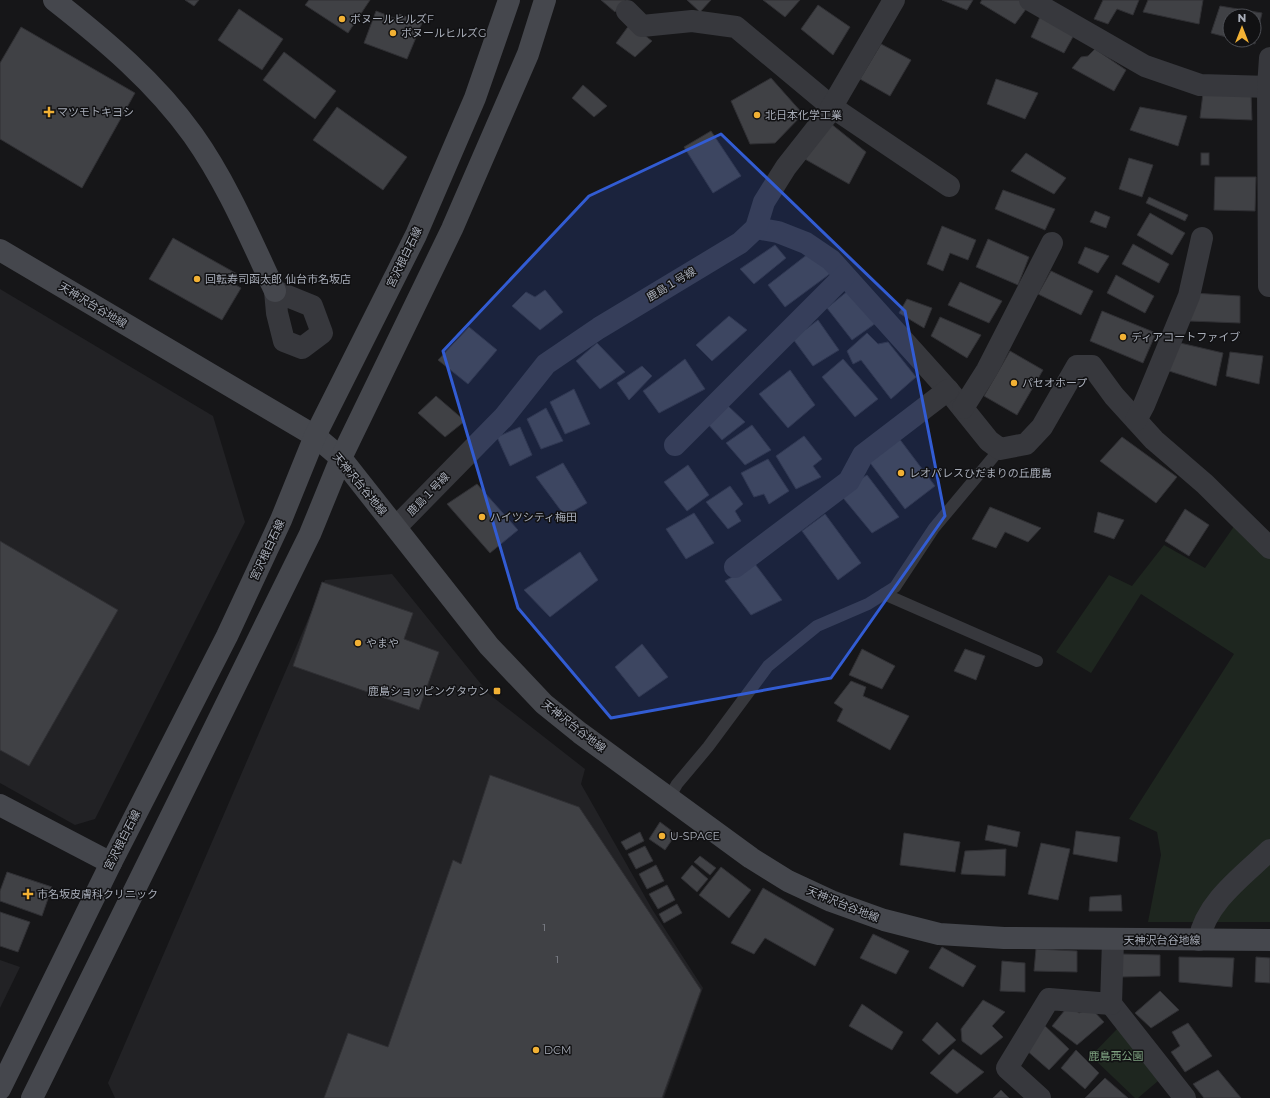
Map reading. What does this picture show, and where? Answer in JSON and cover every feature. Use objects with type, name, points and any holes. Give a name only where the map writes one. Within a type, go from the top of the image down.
[{"type":"street","points":[[54,0],[99,36],[150,82],[193,135],[232,200],[275,291]]},
{"type":"street","name":"宮沢根白石線","points":[[0,1090],[111,863],[227,636],[281,520],[315,436],[416,235],[475,98],[509,0]]},
{"type":"street","points":[[32,1098],[310,534],[341,458],[452,229],[528,54],[546,0]]},
{"type":"street","name":"鹿島１号線","points":[[396,527],[504,416],[546,364],[599,328],[740,243],[756,228],[764,202],[786,167],[832,107],[894,0]]},
{"type":"street","points":[[1030,0],[1145,66],[1200,85],[1269,87]]},
{"type":"street","points":[[627,11],[642,26],[692,21],[736,27],[832,107],[950,186]]},
{"type":"street","points":[[1269,286],[1270,58]]},
{"type":"street","points":[[756,228],[778,232],[806,243],[831,260],[948,390],[989,441],[1000,449],[1026,444],[1042,427],[1077,366],[1092,366],[1114,396],[1154,440],[1205,484],[1270,548]]},
{"type":"street","points":[[1136,420],[1144,405],[1189,296],[1202,238]]},
{"type":"street","points":[[963,408],[987,370],[1052,243]]},
{"type":"street","name":"天神沢台谷地線","points":[[0,250],[315,436],[341,458],[489,646],[544,704],[580,733],[751,858],[788,881],[831,901],[884,920],[939,934],[1004,938],[1113,940],[1270,940]]},
{"type":"street","points":[[675,445],[844,276]]},
{"type":"street","points":[[735,567],[849,481],[863,455],[948,390]]},
{"type":"street","points":[[0,805],[111,863]]},
{"type":"street","points":[[1199,940],[1202,926],[1219,900],[1270,850]]},
{"type":"street","points":[[1113,940],[1111,1004],[1184,1098]]},
{"type":"street","points":[[1040,1098],[1007,1068],[1049,999],[1111,1004]]},
{"type":"lane","points":[[669,798],[676,784],[708,747],[768,666],[817,626],[868,604],[895,587],[934,528],[1000,449]]},
{"type":"lane","points":[[884,594],[1037,661]]},
{"type":"highlighted area","points":[[721,134],[905,311],[945,516],[831,678],[611,718],[518,608],[443,351],[589,196]]},
{"type":"shaded area","points":[[0,289],[213,416],[245,522],[95,819],[75,825],[0,783]]},
{"type":"shaded area","points":[[392,574],[489,694],[585,769],[581,784],[652,909],[703,988],[664,1098],[115,1098],[108,1083],[325,580]]},
{"type":"shaded area","points":[[0,960],[20,967],[0,1008]]},
{"type":"green space","points":[[1235,525],[1270,559],[1270,922],[1148,922],[1161,855],[1157,832],[1129,819],[1234,654],[1141,594],[1091,673],[1056,652],[1109,575],[1132,586],[1164,545],[1205,568]]},
{"type":"green space","name":"鹿島西公園","points":[[1118,1028],[1158,1081],[1138,1098],[1135,1098],[1091,1056]]},
{"type":"building","points":[[185,0],[199,0],[194,6]]},
{"type":"building","name":"ボヌールヒルズF","points":[[309,0],[370,0],[348,33],[305,5]]},
{"type":"building","points":[[601,0],[625,0],[615,12]]},
{"type":"building","points":[[687,0],[711,0],[700,12]]},
{"type":"building","points":[[763,0],[800,0],[785,17]]},
{"type":"building","points":[[942,0],[973,0],[967,10]]},
{"type":"building","points":[[982,0],[1020,0],[1029,5],[1015,24],[980,3]]},
{"type":"building","points":[[1103,0],[1139,0],[1133,15],[1117,9],[1108,24],[1094,19]]},
{"type":"building","points":[[1148,0],[1203,0],[1199,24],[1143,12]]},
{"type":"building","points":[[818,5],[850,27],[833,55],[801,29]]},
{"type":"building","points":[[1220,6],[1232,8],[1222,8],[1222,36],[1211,33]]},
{"type":"building","points":[[239,9],[283,39],[262,70],[218,40]]},
{"type":"building","name":"ボヌールヒルズG","points":[[376,11],[397,19],[399,14],[422,23],[407,59],[364,43]]},
{"type":"building","points":[[1040,17],[1074,35],[1064,53],[1031,37]]},
{"type":"building","points":[[630,24],[652,41],[635,57],[616,43]]},
{"type":"building","points":[[21,27],[135,93],[82,188],[0,139],[0,63]]},
{"type":"building","points":[[881,44],[911,60],[890,96],[860,79]]},
{"type":"building","points":[[1095,49],[1126,70],[1114,91],[1072,68],[1081,57],[1088,56]]},
{"type":"building","points":[[284,52],[336,91],[315,119],[263,80]]},
{"type":"building","points":[[771,78],[803,114],[775,143],[750,144],[731,101]]},
{"type":"building","points":[[996,79],[1038,93],[1025,119],[987,104]]},
{"type":"building","points":[[583,85],[607,106],[594,117],[572,98]]},
{"type":"building","points":[[1203,93],[1251,93],[1252,120],[1200,118]]},
{"type":"building","points":[[337,107],[407,157],[383,190],[313,140]]},
{"type":"building","points":[[1140,107],[1187,116],[1178,146],[1130,130]]},
{"type":"building","points":[[830,123],[866,152],[849,184],[803,158]]},
{"type":"building","points":[[711,131],[741,176],[713,193],[684,147]]},
{"type":"building","points":[[1026,153],[1066,178],[1054,194],[1011,171]]},
{"type":"building","points":[[1201,153],[1209,153],[1209,165],[1201,165]]},
{"type":"building","points":[[1129,158],[1153,165],[1142,197],[1119,189]]},
{"type":"building","points":[[1215,177],[1256,177],[1255,211],[1214,210]]},
{"type":"building","points":[[1003,190],[1055,209],[1045,230],[995,209]]},
{"type":"building","points":[[1149,197],[1188,215],[1185,221],[1146,203]]},
{"type":"building","points":[[1095,211],[1110,217],[1106,228],[1090,222]]},
{"type":"building","points":[[1150,213],[1185,233],[1172,255],[1137,235]]},
{"type":"building","points":[[942,226],[976,240],[968,260],[950,253],[943,271],[927,264]]},
{"type":"building","points":[[173,238],[239,275],[234,284],[241,288],[222,320],[149,279]]},
{"type":"building","points":[[988,239],[1029,257],[1018,285],[976,267]]},
{"type":"building","points":[[1133,244],[1169,264],[1159,283],[1122,264]]},
{"type":"building","points":[[775,245],[786,258],[754,284],[740,269]]},
{"type":"building","points":[[1085,247],[1109,256],[1098,273],[1078,263]]},
{"type":"building","points":[[813,250],[831,273],[785,307],[768,285]]},
{"type":"building","points":[[1051,271],[1093,291],[1081,315],[1038,294]]},
{"type":"building","points":[[1116,275],[1154,296],[1145,313],[1107,293]]},
{"type":"building","points":[[960,282],[1002,301],[989,323],[948,305]]},
{"type":"building","points":[[545,290],[563,312],[540,330],[512,306],[526,292],[535,297]]},
{"type":"building","points":[[849,290],[876,323],[852,340],[827,308]]},
{"type":"building","points":[[1193,293],[1240,296],[1240,323],[1189,321]]},
{"type":"building","points":[[907,299],[932,308],[924,328],[899,313]]},
{"type":"building","name":"ディアコートファイブ","points":[[1102,311],[1156,333],[1143,363],[1090,341]]},
{"type":"building","points":[[729,316],[747,330],[712,361],[696,345]]},
{"type":"building","points":[[940,317],[981,335],[967,358],[931,336]]},
{"type":"building","points":[[818,320],[839,350],[813,366],[793,339]]},
{"type":"building","points":[[469,327],[497,350],[468,384],[438,360]]},
{"type":"building","points":[[867,333],[878,344],[888,342],[916,377],[891,399],[861,360],[853,364],[847,351]]},
{"type":"building","points":[[1176,342],[1223,353],[1216,386],[1166,370]]},
{"type":"building","points":[[597,343],[625,372],[600,389],[576,361]]},
{"type":"building","name":"パセオホープ","points":[[1010,351],[1043,370],[1017,415],[984,396]]},
{"type":"building","points":[[1230,352],[1263,356],[1259,384],[1226,376]]},
{"type":"building","points":[[685,359],[705,389],[659,413],[643,391]]},
{"type":"building","points":[[843,359],[878,399],[855,417],[822,377]]},
{"type":"building","points":[[642,366],[652,376],[629,400],[617,383]]},
{"type":"building","points":[[790,370],[815,405],[788,428],[759,394]]},
{"type":"building","points":[[574,389],[590,424],[565,434],[550,402]]},
{"type":"building","points":[[436,396],[465,421],[445,437],[418,413]]},
{"type":"building","points":[[727,405],[745,422],[722,440],[707,423]]},
{"type":"building","points":[[546,408],[563,441],[541,449],[527,419]]},
{"type":"building","points":[[752,425],[771,450],[745,465],[726,443]]},
{"type":"building","points":[[520,427],[532,455],[510,466],[497,437]]},
{"type":"building","points":[[804,436],[822,459],[813,466],[821,477],[796,489],[776,456]]},
{"type":"building","name":"レオパレスひだまりの丘鹿島","points":[[898,437],[935,486],[905,509],[868,460]]},
{"type":"building","points":[[1122,437],[1177,477],[1156,503],[1100,461]]},
{"type":"building","points":[[768,459],[789,491],[769,504],[764,494],[754,497],[741,473]]},
{"type":"building","points":[[563,463],[587,503],[565,516],[536,477]]},
{"type":"building","points":[[688,465],[709,495],[687,511],[664,482]]},
{"type":"building","points":[[867,475],[899,517],[872,533],[839,493]]},
{"type":"building","name":"ハイツシティ梅田","points":[[477,484],[518,530],[490,553],[447,504]]},
{"type":"building","points":[[730,486],[743,504],[735,511],[741,521],[728,529],[706,502]]},
{"type":"building","points":[[990,507],[1041,528],[1028,542],[1005,532],[996,548],[972,539]]},
{"type":"building","points":[[1185,509],[1209,525],[1189,556],[1165,541]]},
{"type":"building","points":[[1098,512],[1124,520],[1114,539],[1094,532]]},
{"type":"building","points":[[694,513],[714,543],[686,559],[666,529]]},
{"type":"building","points":[[825,514],[861,563],[838,580],[802,531]]},
{"type":"building","points":[[0,541],[118,610],[29,766],[0,750]]},
{"type":"building","points":[[580,552],[598,580],[550,617],[524,590]]},
{"type":"building","points":[[755,564],[782,600],[751,615],[725,581]]},
{"type":"building","points":[[322,582],[413,613],[404,639],[439,652],[419,710],[293,666]]},
{"type":"building","points":[[642,644],[668,677],[639,697],[615,667]]},
{"type":"building","points":[[862,649],[895,666],[882,689],[849,675]]},
{"type":"building","points":[[965,649],[985,656],[976,680],[954,671]]},
{"type":"building","points":[[851,681],[866,687],[863,696],[909,716],[890,750],[837,721],[843,709],[834,703]]},
{"type":"building","points":[[490,775],[579,807],[701,990],[662,1098],[324,1098],[348,1033],[388,1047],[453,860],[461,864]]},
{"type":"building","name":"U-SPACE","points":[[660,822],[676,834],[665,850],[649,839]]},
{"type":"building","points":[[988,825],[1020,832],[1017,847],[985,840]]},
{"type":"building","points":[[1076,831],[1120,837],[1117,862],[1073,854]]},
{"type":"building","points":[[640,832],[644,841],[626,850],[621,842]]},
{"type":"building","points":[[904,833],[960,842],[955,872],[900,865]]},
{"type":"building","points":[[1041,843],[1070,849],[1058,900],[1028,894]]},
{"type":"building","points":[[645,846],[653,861],[636,869],[628,854]]},
{"type":"building","points":[[1006,849],[1005,876],[961,874],[965,851]]},
{"type":"building","points":[[700,856],[716,868],[710,875],[694,862]]},
{"type":"building","points":[[656,865],[664,881],[647,889],[639,874]]},
{"type":"building","points":[[692,865],[708,879],[697,892],[681,878]]},
{"type":"building","points":[[721,867],[751,890],[729,918],[699,895]]},
{"type":"building","points":[[7,872],[52,887],[42,916],[0,901],[0,891]]},
{"type":"building","points":[[667,885],[675,900],[658,909],[649,894]]},
{"type":"building","points":[[763,888],[834,929],[815,966],[765,938],[754,954],[731,943]]},
{"type":"building","points":[[1121,895],[1122,911],[1089,911],[1090,897]]},
{"type":"building","points":[[677,904],[682,913],[664,923],[659,914]]},
{"type":"building","points":[[0,912],[30,922],[18,952],[0,946]]},
{"type":"building","points":[[873,934],[909,951],[896,974],[860,958]]},
{"type":"building","points":[[942,947],[976,966],[963,987],[929,968]]},
{"type":"building","points":[[1036,949],[1077,951],[1077,972],[1034,971]]},
{"type":"building","points":[[1121,954],[1160,955],[1160,976],[1120,977]]},
{"type":"building","points":[[1179,957],[1234,958],[1232,987],[1179,982]]},
{"type":"building","points":[[1256,957],[1270,958],[1270,983],[1255,982]]},
{"type":"building","points":[[1002,961],[1025,963],[1025,992],[1000,991]]},
{"type":"building","points":[[1160,991],[1179,1010],[1151,1028],[1135,1013]]},
{"type":"building","points":[[983,1000],[1005,1012],[992,1026],[1003,1037],[981,1055],[962,1041],[961,1029]]},
{"type":"building","points":[[862,1004],[903,1032],[892,1050],[849,1026]]},
{"type":"building","points":[[1069,1005],[1079,1013],[1091,1008],[1104,1022],[1077,1045],[1052,1026]]},
{"type":"building","points":[[937,1022],[956,1040],[939,1055],[922,1040]]},
{"type":"building","points":[[1188,1023],[1212,1056],[1185,1072],[1171,1052],[1180,1046],[1172,1032]]},
{"type":"building","points":[[1043,1024],[1069,1049],[1049,1070],[1025,1049]]},
{"type":"building","points":[[953,1049],[984,1072],[957,1094],[930,1073]]},
{"type":"building","points":[[1076,1050],[1099,1073],[1085,1089],[1061,1068]]},
{"type":"building","points":[[1218,1070],[1241,1098],[1204,1098],[1193,1084]]},
{"type":"building","points":[[1105,1078],[1128,1098],[1085,1098]]},
{"type":"building","points":[[1001,1090],[1009,1098],[993,1098]]},
{"type":"place","name":"ボヌールヒルズF","points":[[342,19]]},
{"type":"place","name":"ボヌールヒルズG","points":[[393,33]]},
{"type":"place","name":"マツモトキヨシ","points":[[49,112]]},
{"type":"place","name":"北日本化学工業","points":[[757,115]]},
{"type":"place","name":"回転寿司函太郎 仙台市名坂店","points":[[197,279]]},
{"type":"place","name":"ディアコートファイブ","points":[[1123,337]]},
{"type":"place","name":"パセオホープ","points":[[1014,383]]},
{"type":"place","name":"レオパレスひだまりの丘鹿島","points":[[901,473]]},
{"type":"place","name":"ハイツシティ梅田","points":[[482,517]]},
{"type":"place","name":"やまや","points":[[358,643]]},
{"type":"place","name":"鹿島ショッピングタウン","points":[[497,691]]},
{"type":"place","name":"U-SPACE","points":[[662,836]]},
{"type":"place","name":"市名坂皮膚科クリニック","points":[[28,894]]},
{"type":"place","name":"DCM","points":[[536,1050]]}]
